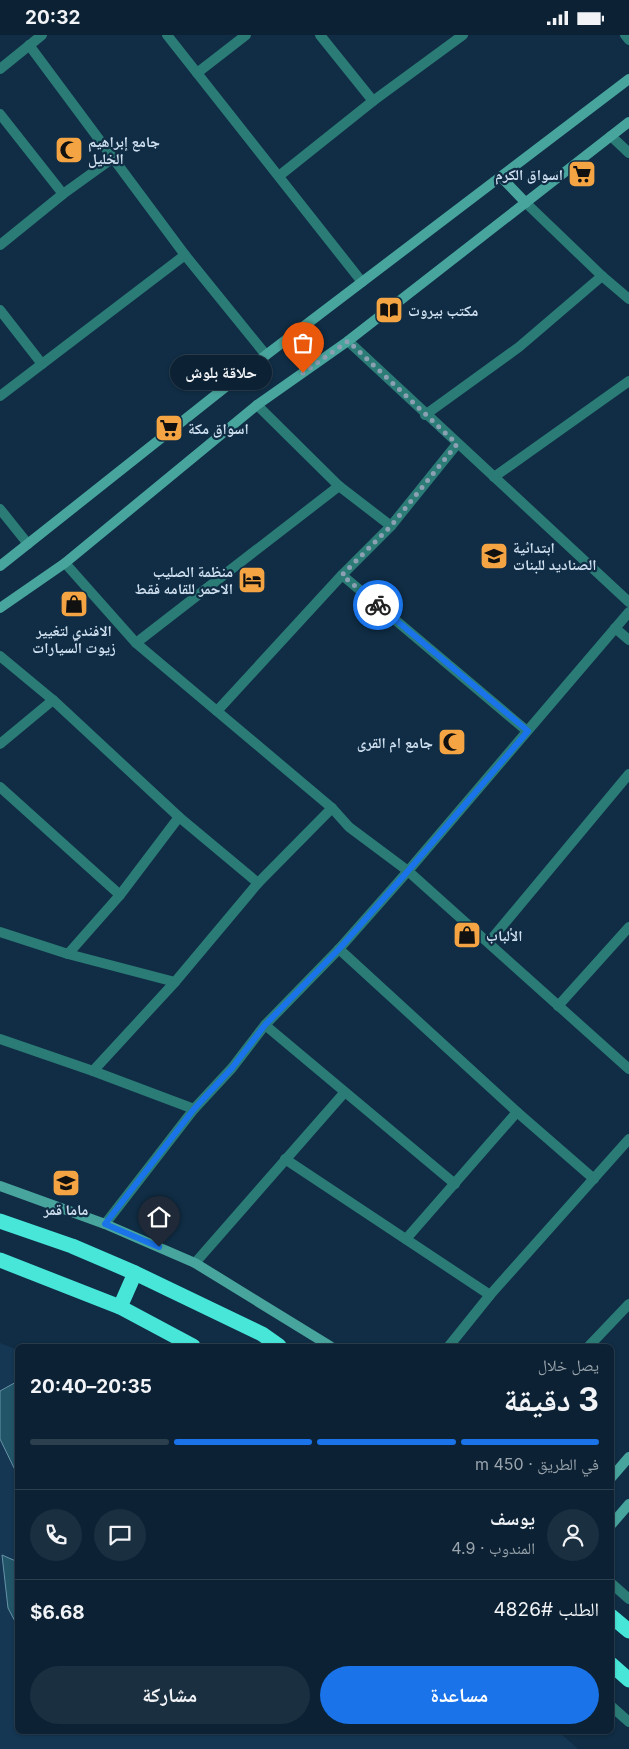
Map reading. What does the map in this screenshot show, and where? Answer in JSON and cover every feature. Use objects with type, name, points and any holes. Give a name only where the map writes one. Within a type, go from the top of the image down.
[{"type":"highway","points":[[0,1221],[72,1246],[135,1273],[262,1335],[276,1344]]},
{"type":"highway","points":[[0,1260],[120,1307],[189,1344]]},
{"type":"highway","points":[[120,1307],[135,1273]]},
{"type":"highway","points":[[614,1618],[629,1631]]},
{"type":"highway","points":[[614,1667],[629,1680]]},
{"type":"main road","points":[[0,567],[266,355],[629,79]]},
{"type":"main road","points":[[0,609],[64,563],[257,405],[348,341],[629,122]]},
{"type":"main road","points":[[501,177],[526,203]]},
{"type":"main road","points":[[0,1187],[105,1224],[195,1263],[327,1344]]},
{"type":"main road","points":[[614,1474],[629,1457]]},
{"type":"main road","points":[[614,1522],[629,1504]]},
{"type":"street","points":[[0,69],[42,35]]},
{"type":"street","points":[[167,35],[362,281]]},
{"type":"street","points":[[197,73],[246,35]]},
{"type":"street","points":[[320,35],[372,101]]},
{"type":"street","points":[[279,176],[372,101],[463,35]]},
{"type":"street","points":[[625,35],[629,40]]},
{"type":"street","points":[[29,45],[185,255],[266,355]]},
{"type":"street","points":[[0,114],[63,194]]},
{"type":"street","points":[[611,136],[629,153]]},
{"type":"street","points":[[0,245],[63,194],[113,158]]},
{"type":"street","points":[[526,203],[602,276],[629,299]]},
{"type":"street","points":[[0,396],[185,255]]},
{"type":"street","points":[[425,415],[518,347],[602,276]]},
{"type":"street","points":[[0,310],[42,364]]},
{"type":"street","points":[[348,341],[425,415],[629,602]]},
{"type":"street","points":[[494,477],[629,381]]},
{"type":"street","points":[[257,405],[339,486],[391,526]]},
{"type":"street","points":[[217,711],[342,575],[391,526],[457,444]]},
{"type":"street","points":[[136,643],[339,486]]},
{"type":"street","points":[[0,509],[28,544]]},
{"type":"street","points":[[64,563],[136,643],[332,808],[349,827],[408,871],[629,1069]]},
{"type":"street","points":[[342,575],[528,731]]},
{"type":"street","points":[[105,1224],[194,1109],[232,1068],[265,1025],[339,949],[408,871],[629,612]]},
{"type":"street","points":[[615,628],[629,640]]},
{"type":"street","points":[[0,656],[52,700],[179,817],[258,883]]},
{"type":"street","points":[[0,745],[52,700]]},
{"type":"street","points":[[489,942],[629,774]]},
{"type":"street","points":[[0,787],[120,895]]},
{"type":"street","points":[[93,1071],[175,982],[258,883],[332,808]]},
{"type":"street","points":[[68,954],[120,895],[179,817]]},
{"type":"street","points":[[558,1006],[629,929]]},
{"type":"street","points":[[0,932],[68,954],[175,982]]},
{"type":"street","points":[[339,949],[517,1113],[594,1179]]},
{"type":"street","points":[[265,1025],[455,1184]]},
{"type":"street","points":[[0,1039],[194,1109]]},
{"type":"street","points":[[195,1263],[344,1093]]},
{"type":"street","points":[[406,1239],[517,1113]]},
{"type":"street","points":[[451,1344],[490,1295],[629,1139]]},
{"type":"street","points":[[286,1159],[490,1295]]},
{"type":"street","points":[[592,1344],[629,1304]]},
{"type":"street","points":[[614,1586],[629,1599]]},
{"type":"street","points":[[614,1710],[629,1722]]},
{"type":"shaded area","points":[[0,1343],[15,1349],[15,1734],[561,1734],[578,1749],[0,1749]]},
{"type":"building","points":[[15,1383],[15,1470],[0,1439],[0,1391]]},
{"type":"building","points":[[2,1555],[15,1561],[15,1621],[8,1608]]},
{"type":"way so far","points":[[303,373],[348,341],[457,444],[391,526],[342,575],[378,605]]},
{"type":"place","name":"جامع إبراهيم الخليل","points":[[69,150]]},
{"type":"place","name":"اسواق الكرم","points":[[582,174]]},
{"type":"place","name":"مكتب بيروت","points":[[389,310]]},
{"type":"place","name":"حلاقة بلوش","points":[[303,373]]},
{"type":"place","name":"اسواق مكة","points":[[169,428]]},
{"type":"place","name":"ابتدائية الصناديد للبنات","points":[[494,556]]},
{"type":"place","name":"منظمة الصليب الاحمر للقامه فقط","points":[[252,580]]},
{"type":"place","name":"الافندي لتغيير زيوت السيارات","points":[[74,604]]},
{"type":"place","name":"جامع ام القرى","points":[[452,742]]},
{"type":"place","name":"الألباب","points":[[467,935]]},
{"type":"place","name":"ماما قمر","points":[[66,1183]]},
{"type":"route","points":[[159,1247],[105,1224],[194,1109],[232,1068],[265,1025],[339,949],[528,731],[378,605]]}]
